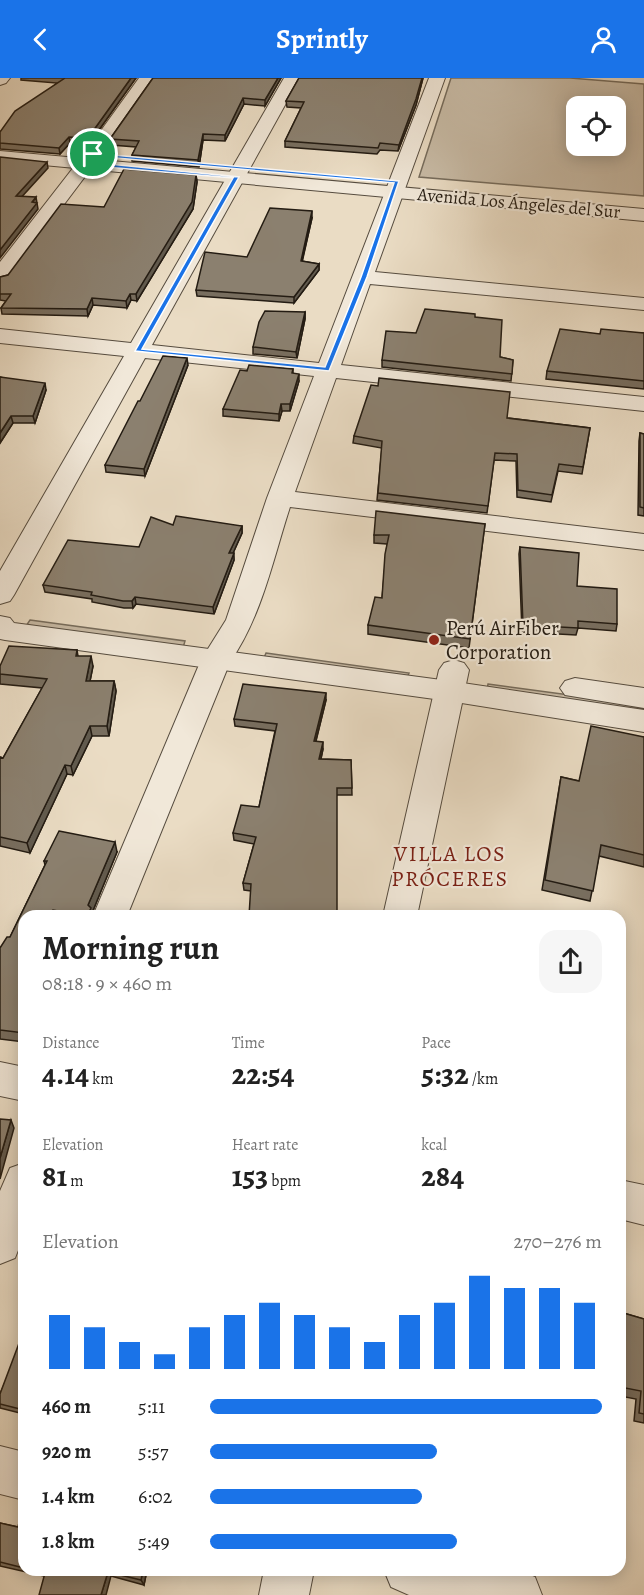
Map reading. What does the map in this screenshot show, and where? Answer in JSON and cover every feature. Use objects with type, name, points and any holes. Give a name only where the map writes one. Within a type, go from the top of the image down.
[{"type":"street","points":[[0,276],[147,78]]},
{"type":"street","points":[[0,595],[292,78]]},
{"type":"street","points":[[113,910],[223,650],[240,620],[280,498],[437,78]]},
{"type":"street","points":[[0,147],[88,159]]},
{"type":"street","name":"Avenida Los Ángeles del Sur","points":[[0,156],[88,159],[239,172],[644,215]]},
{"type":"street","name":"Avenida Los Ángeles del Sur","points":[[395,187],[644,205]]},
{"type":"street","points":[[364,277],[644,304]]},
{"type":"street","points":[[0,336],[644,404]]},
{"type":"street","points":[[280,498],[644,542]]},
{"type":"street","points":[[0,612],[16,610],[223,650]]},
{"type":"street","points":[[0,624],[5,631],[223,650],[452,681],[644,698]]},
{"type":"street","points":[[452,681],[644,722]]},
{"type":"street","points":[[401,910],[452,681]]},
{"type":"street","points":[[0,1079],[18,1083]]},
{"type":"street","points":[[0,1243],[18,1197]]},
{"type":"street","points":[[626,1201],[644,1205]]},
{"type":"street","points":[[0,1470],[18,1474]]},
{"type":"street","points":[[284,1595],[288,1576]]},
{"type":"street","points":[[434,1576],[517,1595]]},
{"type":"shaded area","points":[[451,78],[570,78],[644,84],[644,196],[419,177]]},
{"type":"shaded area","points":[[30,620],[185,641],[183,648],[26,626]]},
{"type":"shaded area","points":[[266,653],[409,673],[407,678],[264,658]]},
{"type":"shaded area","points":[[488,684],[644,705],[644,712],[487,690]]},
{"type":"building","points":[[65,78],[131,78],[88,138],[69,137],[59,148],[0,143],[0,132],[15,111]]},
{"type":"building","points":[[153,78],[278,78],[265,100],[243,98],[225,135],[203,134],[198,160],[132,155],[139,141],[110,139]]},
{"type":"building","points":[[299,78],[422,78],[399,145],[380,143],[378,148],[285,141],[304,102],[286,101]]},
{"type":"building","points":[[0,157],[47,162],[16,196],[36,197],[32,202],[37,203],[0,250]]},
{"type":"building","points":[[124,169],[196,175],[192,202],[136,294],[130,294],[126,301],[92,298],[87,309],[1,308],[11,294],[0,294],[0,277],[8,275],[61,204],[104,207]]},
{"type":"building","points":[[270,208],[312,211],[301,261],[319,264],[294,297],[196,290],[205,252],[247,257]]},
{"type":"building","points":[[425,309],[475,314],[475,317],[502,320],[500,357],[513,360],[512,374],[382,360],[386,331],[416,333]]},
{"type":"building","points":[[265,311],[305,312],[296,352],[253,347],[259,322]]},
{"type":"building","points":[[560,329],[600,334],[601,329],[644,333],[644,381],[547,371]]},
{"type":"building","points":[[163,356],[187,358],[144,469],[105,465],[138,401]]},
{"type":"building","points":[[249,365],[293,369],[292,373],[299,374],[290,404],[281,404],[279,414],[223,409],[240,370],[247,371]]},
{"type":"building","points":[[0,377],[45,383],[33,416],[11,416],[0,433]]},
{"type":"building","points":[[379,378],[510,392],[507,418],[590,428],[583,467],[559,464],[552,495],[518,490],[517,454],[495,453],[488,506],[378,493],[382,441],[354,436],[371,385],[378,386]]},
{"type":"building","points":[[640,433],[644,434],[644,508],[640,507]]},
{"type":"building","points":[[376,511],[485,524],[470,639],[368,625],[375,597],[382,598],[385,554],[389,535],[374,535]]},
{"type":"building","points":[[176,516],[242,526],[229,553],[234,553],[213,607],[135,597],[132,601],[123,601],[91,595],[92,592],[43,585],[68,540],[139,547],[151,517],[173,525]]},
{"type":"building","points":[[520,547],[579,553],[577,586],[617,589],[617,624],[578,621],[578,628],[523,625]]},
{"type":"building","points":[[9,646],[77,650],[76,656],[91,656],[86,681],[114,681],[107,726],[90,726],[71,766],[65,765],[27,843],[0,837],[0,757],[3,758],[47,679],[0,674],[0,666]]},
{"type":"building","points":[[243,684],[326,693],[314,741],[323,742],[319,759],[351,760],[352,788],[337,788],[337,910],[249,910],[251,884],[243,883],[256,837],[233,833],[241,805],[259,807],[277,724],[234,719]]},
{"type":"building","points":[[591,726],[644,737],[644,855],[601,845],[593,891],[545,880],[561,777],[579,781]]},
{"type":"building","points":[[59,831],[115,842],[88,905],[90,910],[23,910],[47,861],[44,861]]},
{"type":"building","points":[[18,921],[18,1032],[0,1030],[0,948],[7,937],[10,937]]},
{"type":"building","points":[[0,1119],[11,1120],[0,1158]]},
{"type":"building","points":[[626,1314],[644,1319],[644,1414],[639,1413],[641,1391],[626,1388]]},
{"type":"building","points":[[18,1346],[18,1408],[0,1404],[0,1394]]},
{"type":"building","points":[[0,1523],[18,1527],[18,1566],[0,1562]]},
{"type":"building","points":[[44,1576],[107,1576],[101,1595],[39,1595]]},
{"type":"building","points":[[124,1576],[142,1576],[141,1580]]},
{"type":"place","name":"Perú AirFiber Corporation","points":[[434,640]]},
{"type":"district","name":"VILLA LOS PRÓCERES","points":[[450,866]]},
{"type":"route","points":[[93,154],[397,182],[364,277],[327,370],[138,350],[236,177],[84,164],[93,154]]}]
